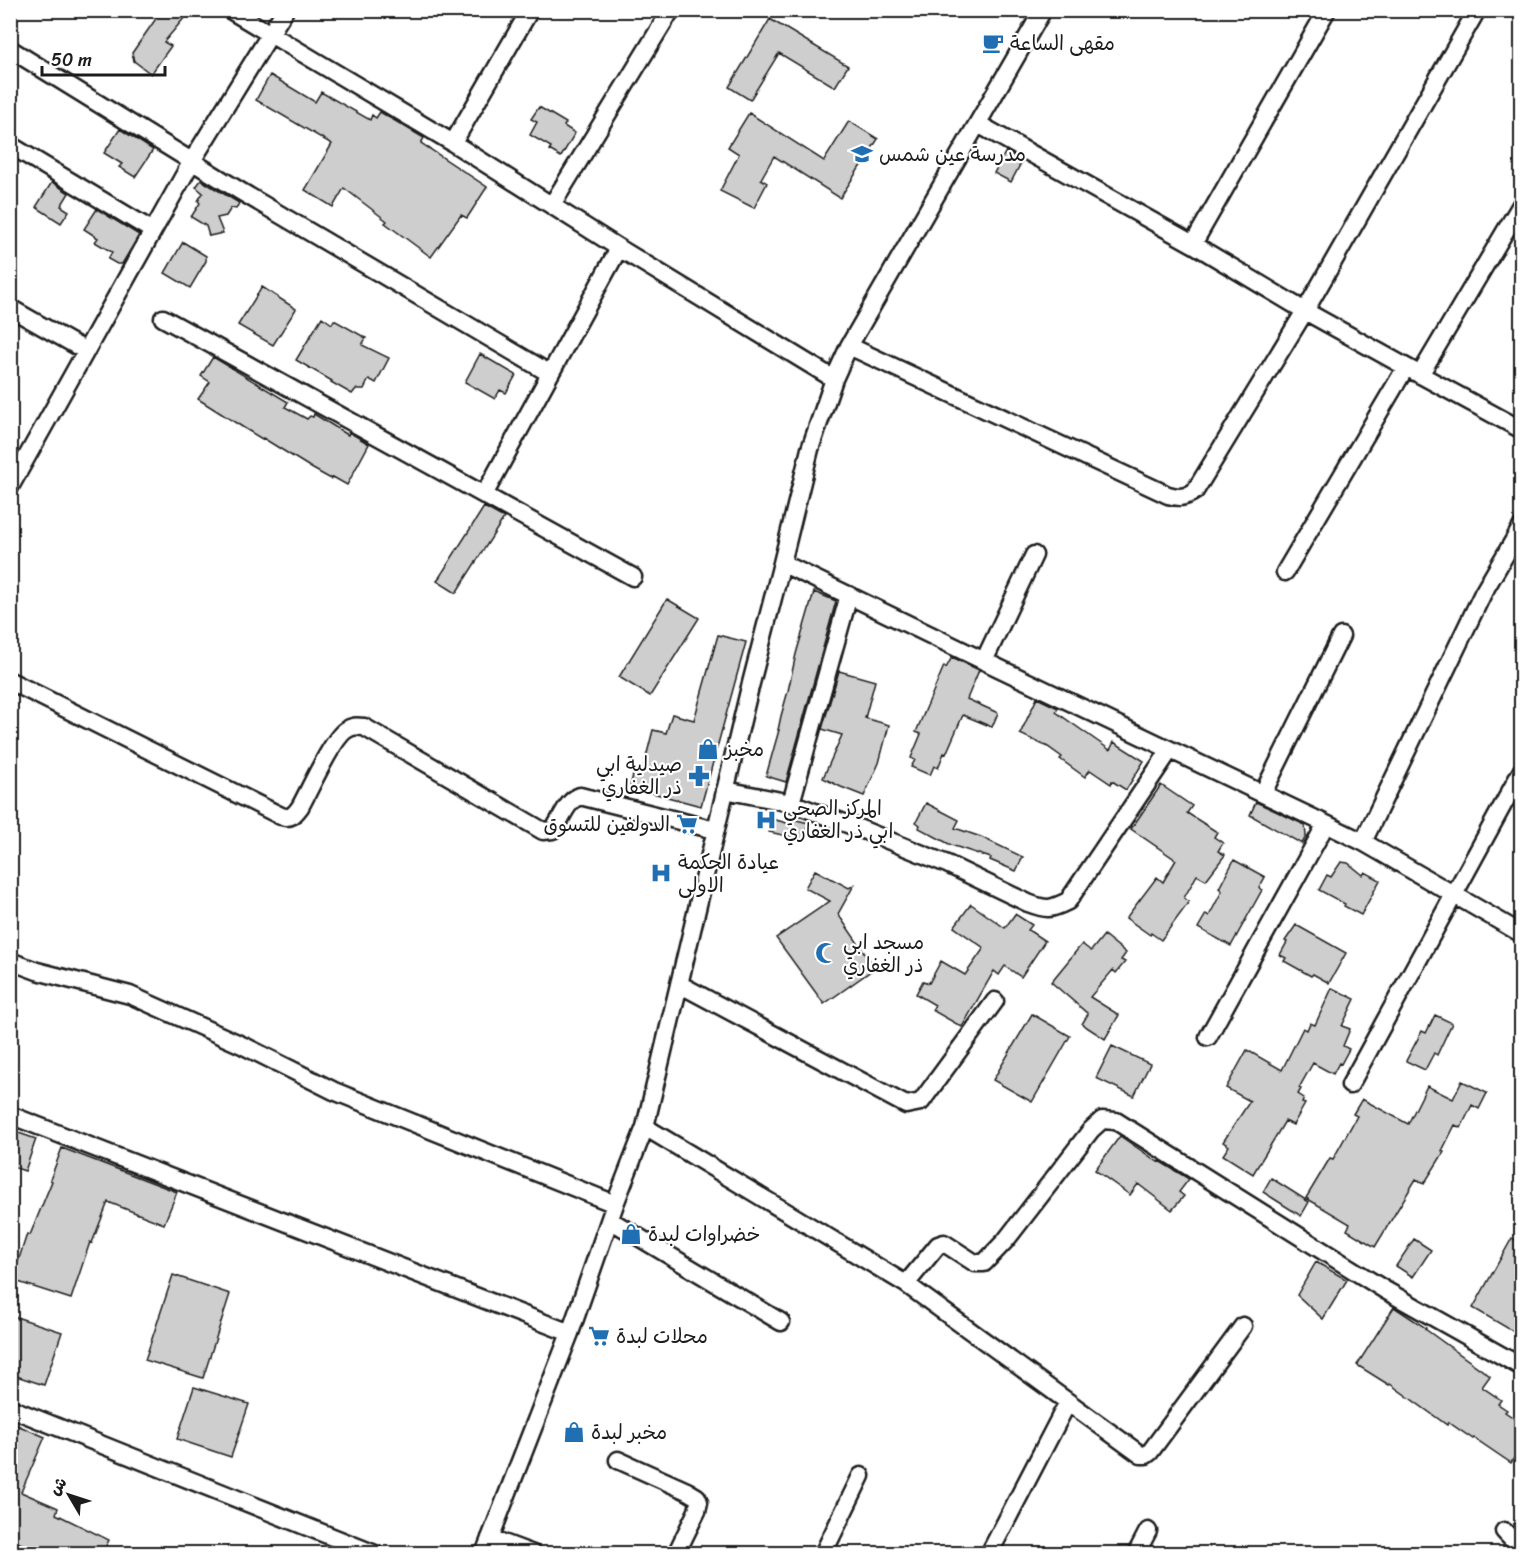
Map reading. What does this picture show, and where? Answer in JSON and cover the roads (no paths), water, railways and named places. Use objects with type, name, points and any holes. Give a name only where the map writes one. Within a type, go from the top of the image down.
[{"type":"street","points":[[230,10],[453,143],[834,380]]},
{"type":"street","points":[[10,487],[192,161],[285,10]]},
{"type":"street","points":[[453,143],[530,10]]},
{"type":"street","points":[[552,205],[671,10]]},
{"type":"street","points":[[533,1554],[487,1546],[570,1333],[645,1127],[715,830],[810,449],[834,380],[849,346],[1043,10]]},
{"type":"street","points":[[1193,244],[1327,10]]},
{"type":"street","points":[[849,346],[1168,495],[1178,498],[1187,497],[1195,491],[1305,311],[1478,10]]},
{"type":"street","points":[[10,49],[240,191],[549,373]]},
{"type":"street","points":[[978,124],[1193,244],[1305,311],[1521,430]]},
{"type":"street","points":[[10,145],[153,231]]},
{"type":"street","points":[[1285,572],[1521,202]]},
{"type":"street","points":[[484,495],[619,248]]},
{"type":"street","points":[[10,308],[86,351]]},
{"type":"street","points":[[163,318],[633,578]]},
{"type":"street","points":[[1363,842],[1483,593],[1521,526]]},
{"type":"street","points":[[984,662],[1034,555]]},
{"type":"street","points":[[782,563],[984,662],[1363,842],[1521,934]]},
{"type":"street","points":[[791,803],[849,595]]},
{"type":"street","points":[[1263,794],[1341,636]]},
{"type":"street","points":[[10,681],[287,818],[293,816],[300,807],[333,746],[344,731],[353,726],[364,728],[543,831],[553,830],[570,802],[580,796],[715,830]]},
{"type":"street","points":[[725,790],[791,803],[947,864],[1028,903],[1042,908],[1053,908],[1068,901],[1170,750]]},
{"type":"street","points":[[1350,1085],[1521,770]]},
{"type":"street","points":[[1208,1037],[1326,824]]},
{"type":"street","points":[[10,962],[130,995],[244,1046],[334,1091],[613,1212],[781,1322]]},
{"type":"street","points":[[679,984],[906,1105],[921,1102],[995,1001]]},
{"type":"street","points":[[10,1115],[570,1333]]},
{"type":"street","points":[[906,1284],[938,1245],[944,1244],[975,1263],[984,1263],[1006,1240],[1091,1130],[1102,1120],[1116,1121],[1385,1290],[1521,1367]]},
{"type":"street","points":[[645,1127],[906,1284],[1141,1455],[1150,1452],[1242,1326]]},
{"type":"street","points":[[989,1554],[1068,1402]]},
{"type":"street","points":[[10,1408],[375,1554]]},
{"type":"street","points":[[618,1460],[697,1497],[699,1502],[697,1511],[676,1554]]},
{"type":"street","points":[[823,1554],[861,1476]]},
{"type":"street","points":[[1136,1554],[1148,1531]]},
{"type":"street","points":[[1504,1531],[1521,1550]]},
{"type":"place","name":"مقهى الساعة","points":[[993,43]]},
{"type":"place","name":"مدرسة عين شمس","points":[[862,154]]},
{"type":"place","name":"مخبز","points":[[708,749]]},
{"type":"place","name":"صيدلية ابي ذر الغفاري","points":[[699,776]]},
{"type":"place","name":"المركز الصحي ابي ذر الغفاري","points":[[766,820]]},
{"type":"place","name":"الدولفين للتسوق","points":[[687,824]]},
{"type":"place","name":"عيادة الحكمة الاولى","points":[[661,873]]},
{"type":"place","name":"مسجد ابي ذر الغفاري","points":[[826,953]]},
{"type":"place","name":"خضراوات لبدة","points":[[631,1234]]},
{"type":"place","name":"محلات لبدة","points":[[599,1336]]},
{"type":"place","name":"مخبر لبدة","points":[[574,1432]]}]
